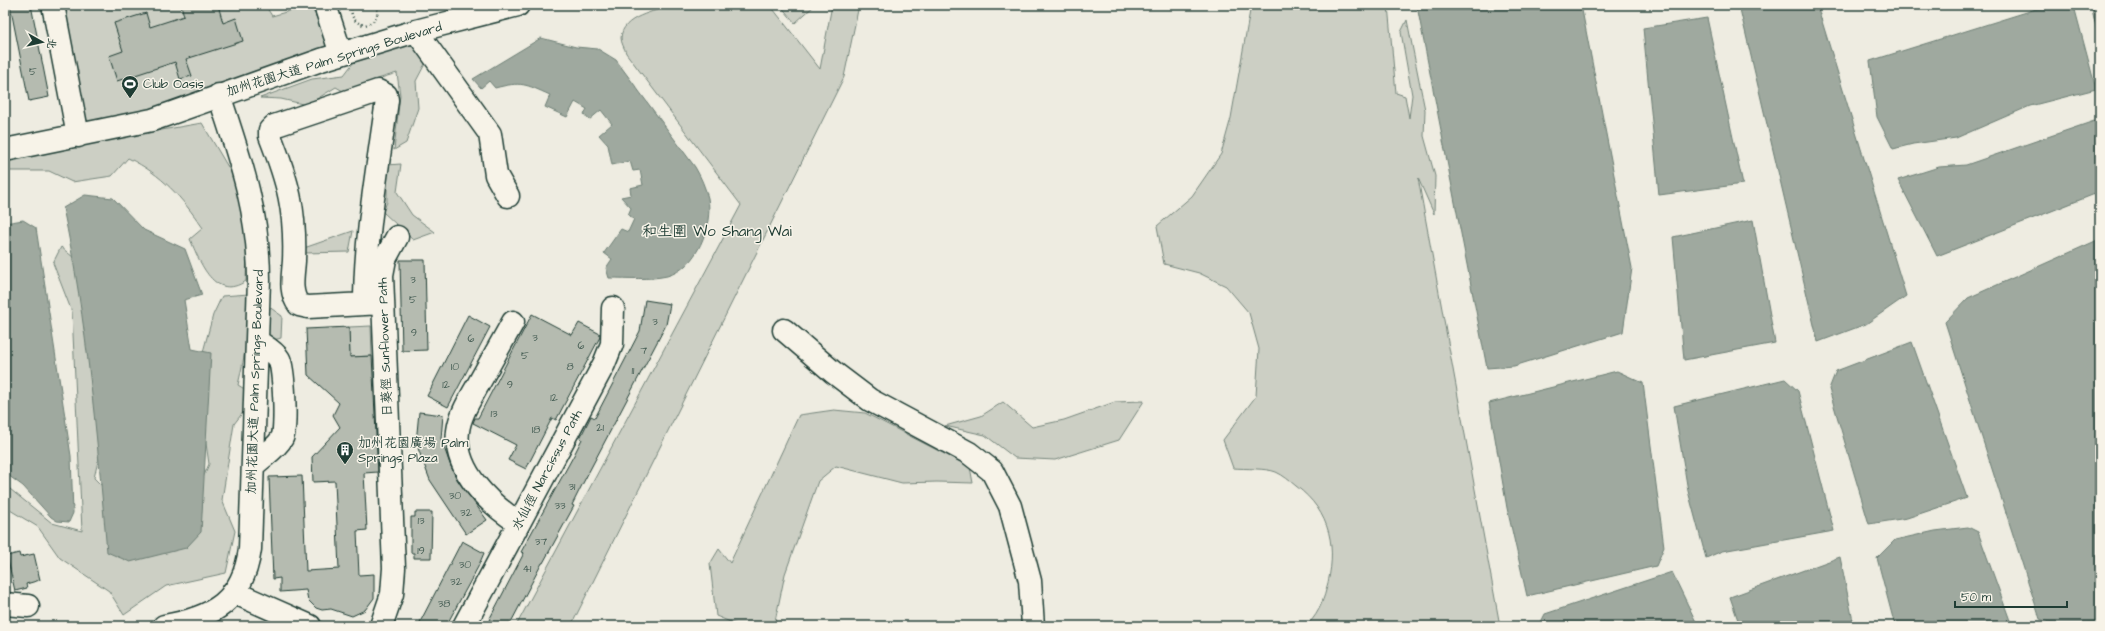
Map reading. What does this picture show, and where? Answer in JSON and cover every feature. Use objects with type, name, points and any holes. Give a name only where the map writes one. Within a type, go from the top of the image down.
[{"type":"street","points":[[53,5],[78,136]]},
{"type":"street","points":[[325,5],[341,54]]},
{"type":"street","name":"加州花園大道 Palm Springs Boulevard","points":[[5,150],[152,120],[219,95],[341,54],[416,31],[518,5]]},
{"type":"street","points":[[416,31],[490,134],[496,175],[508,196]]},
{"type":"street","points":[[378,91],[386,95],[387,100],[365,273],[374,303],[308,307],[299,305],[294,299],[292,288],[295,239],[294,216],[289,190],[270,136],[270,130],[274,126],[378,91]]},
{"type":"street","name":"加州花園大道 Palm Springs Boulevard","points":[[164,626],[186,623],[208,614],[226,600],[233,592],[245,571],[249,554],[253,466],[263,345],[259,258],[255,215],[244,173],[219,95]]},
{"type":"street","name":"日葵徑 Sunflower Path","points":[[381,626],[392,594],[394,568],[374,303],[388,252],[397,237]]},
{"type":"street","name":"水仙徑 Narcissus Path","points":[[464,626],[608,354],[613,334],[613,308]]},
{"type":"street","points":[[513,322],[460,418],[458,443],[465,468],[482,494],[519,524]]},
{"type":"street","points":[[784,330],[833,372],[870,400],[970,453],[992,471],[1010,506],[1020,543],[1030,581],[1033,626]]},
{"type":"street","points":[[253,466],[272,448],[263,345]]},
{"type":"street","points":[[233,592],[310,626]]},
{"type":"street","points":[[5,604],[28,606]]},
{"type":"path","points":[[352,5],[352,15],[354,20],[364,25],[374,21],[378,12],[378,6]]},
{"type":"shaded area","name":"Club Oasis","points":[[59,5],[265,5],[272,16],[310,5],[330,43],[315,60],[230,83],[85,130]]},
{"type":"shaded area","points":[[671,5],[770,5],[820,69],[832,5],[859,5],[844,77],[571,626],[516,626],[741,205],[626,53],[622,44],[621,38],[623,31],[633,20]]},
{"type":"shaded area","points":[[780,5],[815,5],[795,23]]},
{"type":"shaded area","points":[[1251,5],[1388,5],[1396,93],[1405,96],[1409,118],[1412,95],[1401,32],[1407,20],[1425,110],[1424,136],[1435,176],[1434,214],[1418,178],[1500,626],[1305,626],[1316,615],[1321,605],[1330,575],[1331,546],[1329,532],[1324,520],[1317,507],[1308,496],[1279,473],[1267,470],[1233,468],[1223,440],[1256,396],[1259,349],[1249,313],[1226,286],[1199,273],[1164,264],[1157,226],[1192,196],[1221,154],[1231,118]]},
{"type":"shaded area","points":[[1581,5],[1632,268],[1623,332],[1514,366],[1487,368],[1417,6]]},
{"type":"shaded area","points":[[1739,5],[1817,5],[1906,296],[1866,324],[1818,342]]},
{"type":"shaded area","points":[[2049,5],[2063,5],[2075,10],[2096,89],[2030,106],[1956,138],[1913,144],[1893,149],[1877,117],[1870,61]]},
{"type":"shaded area","points":[[2091,5],[2100,5],[2100,45]]},
{"type":"shaded area","points":[[1707,18],[1743,184],[1659,195],[1643,28]]},
{"type":"shaded area","points":[[406,34],[426,62],[416,81],[418,108],[406,143],[394,150],[400,95],[397,73],[371,81],[355,98],[336,87],[307,105],[281,99],[260,98],[312,79],[344,75],[363,50]]},
{"type":"shaded area","points":[[541,38],[576,47],[598,49],[616,60],[695,167],[703,182],[708,198],[708,221],[701,244],[687,264],[678,272],[667,276],[653,278],[609,278],[606,268],[612,259],[604,253],[621,229],[628,232],[634,219],[628,215],[631,208],[621,197],[631,195],[630,188],[643,185],[640,170],[633,171],[630,161],[612,165],[608,145],[599,135],[612,124],[601,110],[589,120],[584,114],[587,109],[575,102],[567,117],[545,107],[550,95],[535,88],[518,84],[495,88],[489,81],[481,88],[473,79]]},
{"type":"shaded area","points":[[2100,119],[2100,192],[1937,256],[1898,180],[1939,167],[1966,165]]},
{"type":"shaded area","points":[[202,123],[238,184],[247,249],[246,281],[235,286],[225,287],[217,283],[210,276],[198,258],[190,239],[203,228],[187,206],[161,179],[128,158],[112,176],[72,182],[49,171],[5,171],[6,161],[43,154],[82,142],[114,135],[156,131]]},
{"type":"shaded area","points":[[401,164],[397,192],[412,215],[435,232],[413,240],[383,212],[387,202],[387,165]]},
{"type":"shaded area","points":[[85,195],[113,198],[144,230],[185,249],[202,295],[184,300],[192,349],[211,353],[201,532],[186,548],[130,562],[107,552],[95,422],[85,336],[79,293],[63,208]]},
{"type":"shaded area","points":[[23,220],[36,228],[71,456],[73,513],[69,522],[57,521],[51,517],[23,486],[5,473],[5,223]]},
{"type":"shaded area","points":[[1753,220],[1775,343],[1684,360],[1673,237]]},
{"type":"shaded area","points":[[353,231],[349,252],[304,253],[304,248]]},
{"type":"shaded area","points":[[2100,239],[2100,619],[2077,626],[2070,626],[2056,624],[2040,619],[1945,322],[1968,298]]},
{"type":"shaded area","points":[[61,247],[80,263],[103,440],[94,478],[115,499],[189,510],[209,464],[201,409],[200,363],[213,315],[222,296],[249,294],[249,317],[243,362],[238,385],[246,390],[244,411],[234,424],[222,500],[235,531],[226,573],[166,586],[124,615],[109,591],[60,558],[38,527],[5,507],[5,485],[52,523],[82,531],[72,312],[53,263]]},
{"type":"shaded area","points":[[265,304],[282,316],[281,338],[270,341],[265,330]]},
{"type":"shaded area","points":[[371,326],[372,356],[350,357],[349,327]]},
{"type":"shaded area","points":[[1912,342],[1967,498],[1907,518],[1869,524],[1829,389],[1836,371]]},
{"type":"shaded area","points":[[1617,371],[1643,383],[1664,547],[1656,566],[1527,596],[1507,508],[1489,403]]},
{"type":"shaded area","points":[[1785,379],[1798,391],[1834,531],[1722,551],[1706,558],[1688,491],[1674,406]]},
{"type":"shaded area","points":[[1144,401],[1119,440],[1055,460],[1015,458],[985,435],[945,426],[981,416],[1003,402],[1032,427],[1064,420],[1115,402]]},
{"type":"shaded area","points":[[834,410],[865,413],[970,467],[973,483],[902,483],[836,466],[818,481],[785,574],[774,626],[740,626],[716,616],[710,564],[719,549],[730,563],[799,415]]},
{"type":"shaded area","points":[[1968,527],[1978,532],[2012,626],[1895,626],[1877,558],[1895,540],[1935,531]]},
{"type":"shaded area","points":[[1840,557],[1854,626],[1740,626],[1730,597]]},
{"type":"shaded area","points":[[1672,572],[1698,626],[1539,626],[1545,614]]},
{"type":"building","points":[[10,5],[31,5],[49,97],[29,101]]},
{"type":"building","points":[[181,5],[218,5],[223,23],[236,18],[243,41],[186,59],[192,76],[180,79],[175,62],[117,81],[109,56],[123,51],[114,23],[146,13],[150,27],[184,16]]},
{"type":"building","points":[[400,260],[425,260],[427,350],[402,351]]},
{"type":"building","points":[[645,300],[670,304],[666,325],[582,485],[572,505],[574,506],[509,626],[501,626],[489,620],[524,553],[521,552],[582,439],[580,438],[591,416],[595,418],[640,331]]},
{"type":"building","points":[[532,314],[572,335],[579,323],[600,334],[600,337],[556,420],[552,418],[526,469],[508,460],[516,445],[473,423],[475,418],[478,418]]},
{"type":"building","points":[[468,315],[490,327],[448,407],[427,396]]},
{"type":"building","name":"加州花園廣場 Palm Springs Plaza","points":[[349,327],[350,357],[372,356],[378,472],[364,473],[367,530],[357,531],[359,575],[374,574],[374,598],[365,610],[352,616],[331,609],[322,610],[316,608],[308,600],[306,590],[280,592],[280,578],[273,579],[269,477],[302,476],[306,571],[339,569],[335,481],[313,482],[312,457],[340,427],[333,415],[339,403],[308,375],[306,329]]},
{"type":"building","points":[[419,412],[443,415],[441,439],[450,464],[457,479],[487,520],[466,534],[430,480],[416,443]]},
{"type":"building","points":[[415,512],[432,512],[431,558],[414,558],[414,553],[411,553],[411,517],[415,517]]},
{"type":"building","points":[[462,541],[484,553],[478,567],[446,626],[418,626]]},
{"type":"building","points":[[19,553],[20,557],[34,554],[40,580],[26,584],[27,588],[15,591],[7,556]]},
{"type":"place","name":"Club Oasis","points":[[130,99]]},
{"type":"place","name":"加州花園廣場 Palm Springs Plaza","points":[[345,465]]},
{"type":"district","name":"和生圍 Wo Shang Wai","points":[[717,231]]}]
